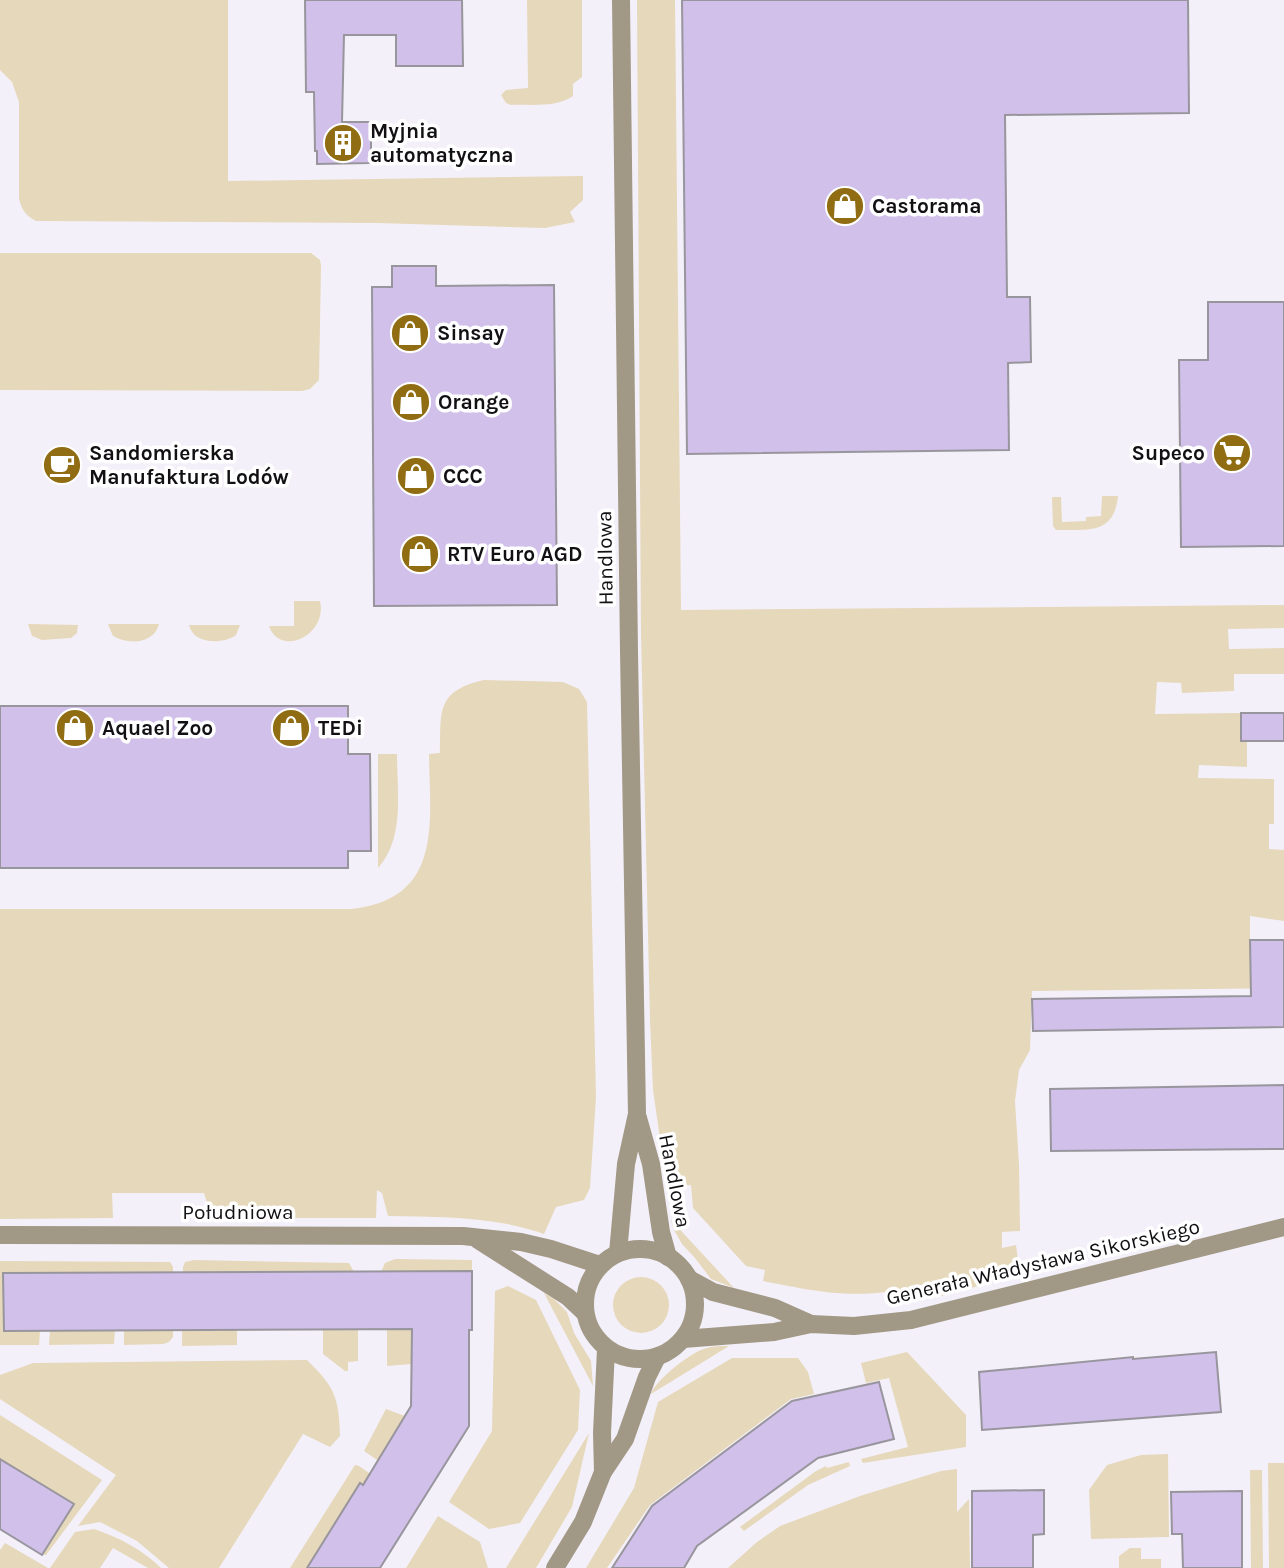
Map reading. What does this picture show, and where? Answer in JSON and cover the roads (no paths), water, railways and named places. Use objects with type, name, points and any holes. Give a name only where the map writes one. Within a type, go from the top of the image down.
[{"type":"street","name":"Handlowa","points":[[618,1253],[626,1164],[637,1114],[621,0]]},
{"type":"street","name":"Handlowa","points":[[637,1114],[651,1164],[661,1232],[668,1256]]},
{"type":"street","name":"Generała Władysława Sikorskiego","points":[[683,1339],[774,1332],[811,1324],[854,1326],[911,1320],[1284,1227]]},
{"type":"street","name":"Południowa","points":[[0,1235],[463,1236],[551,1248],[600,1265]]},
{"type":"street","name":"Południowa","points":[[475,1238],[568,1297],[585,1313]]},
{"type":"street","points":[[638,1249],[668,1256],[690,1279],[693,1289],[693,1321],[683,1339],[667,1353],[646,1359],[625,1358],[606,1349],[592,1333],[585,1313],[589,1282],[600,1265],[618,1253],[638,1249]]},
{"type":"street","name":"Generała Władysława Sikorskiego","points":[[690,1279],[713,1292],[775,1308],[811,1324]]},
{"type":"street","points":[[603,1472],[606,1349]]},
{"type":"street","points":[[555,1568],[583,1522],[603,1472],[625,1440],[647,1377],[657,1357]]},
{"type":"place","name":"Myjnia automatyczna","points":[[343,143]]},
{"type":"place","name":"Castorama","points":[[845,206]]},
{"type":"place","name":"Sinsay","points":[[410,333]]},
{"type":"place","name":"Orange","points":[[411,402]]},
{"type":"place","name":"Supeco","points":[[1232,453]]},
{"type":"place","name":"Sandomierska Manufaktura Lodów","points":[[62,465]]},
{"type":"place","name":"CCC","points":[[416,476]]},
{"type":"place","name":"RTV Euro AGD","points":[[420,554]]},
{"type":"place","name":"Aquael Zoo","points":[[75,728]]},
{"type":"place","name":"TEDi","points":[[291,728]]}]
